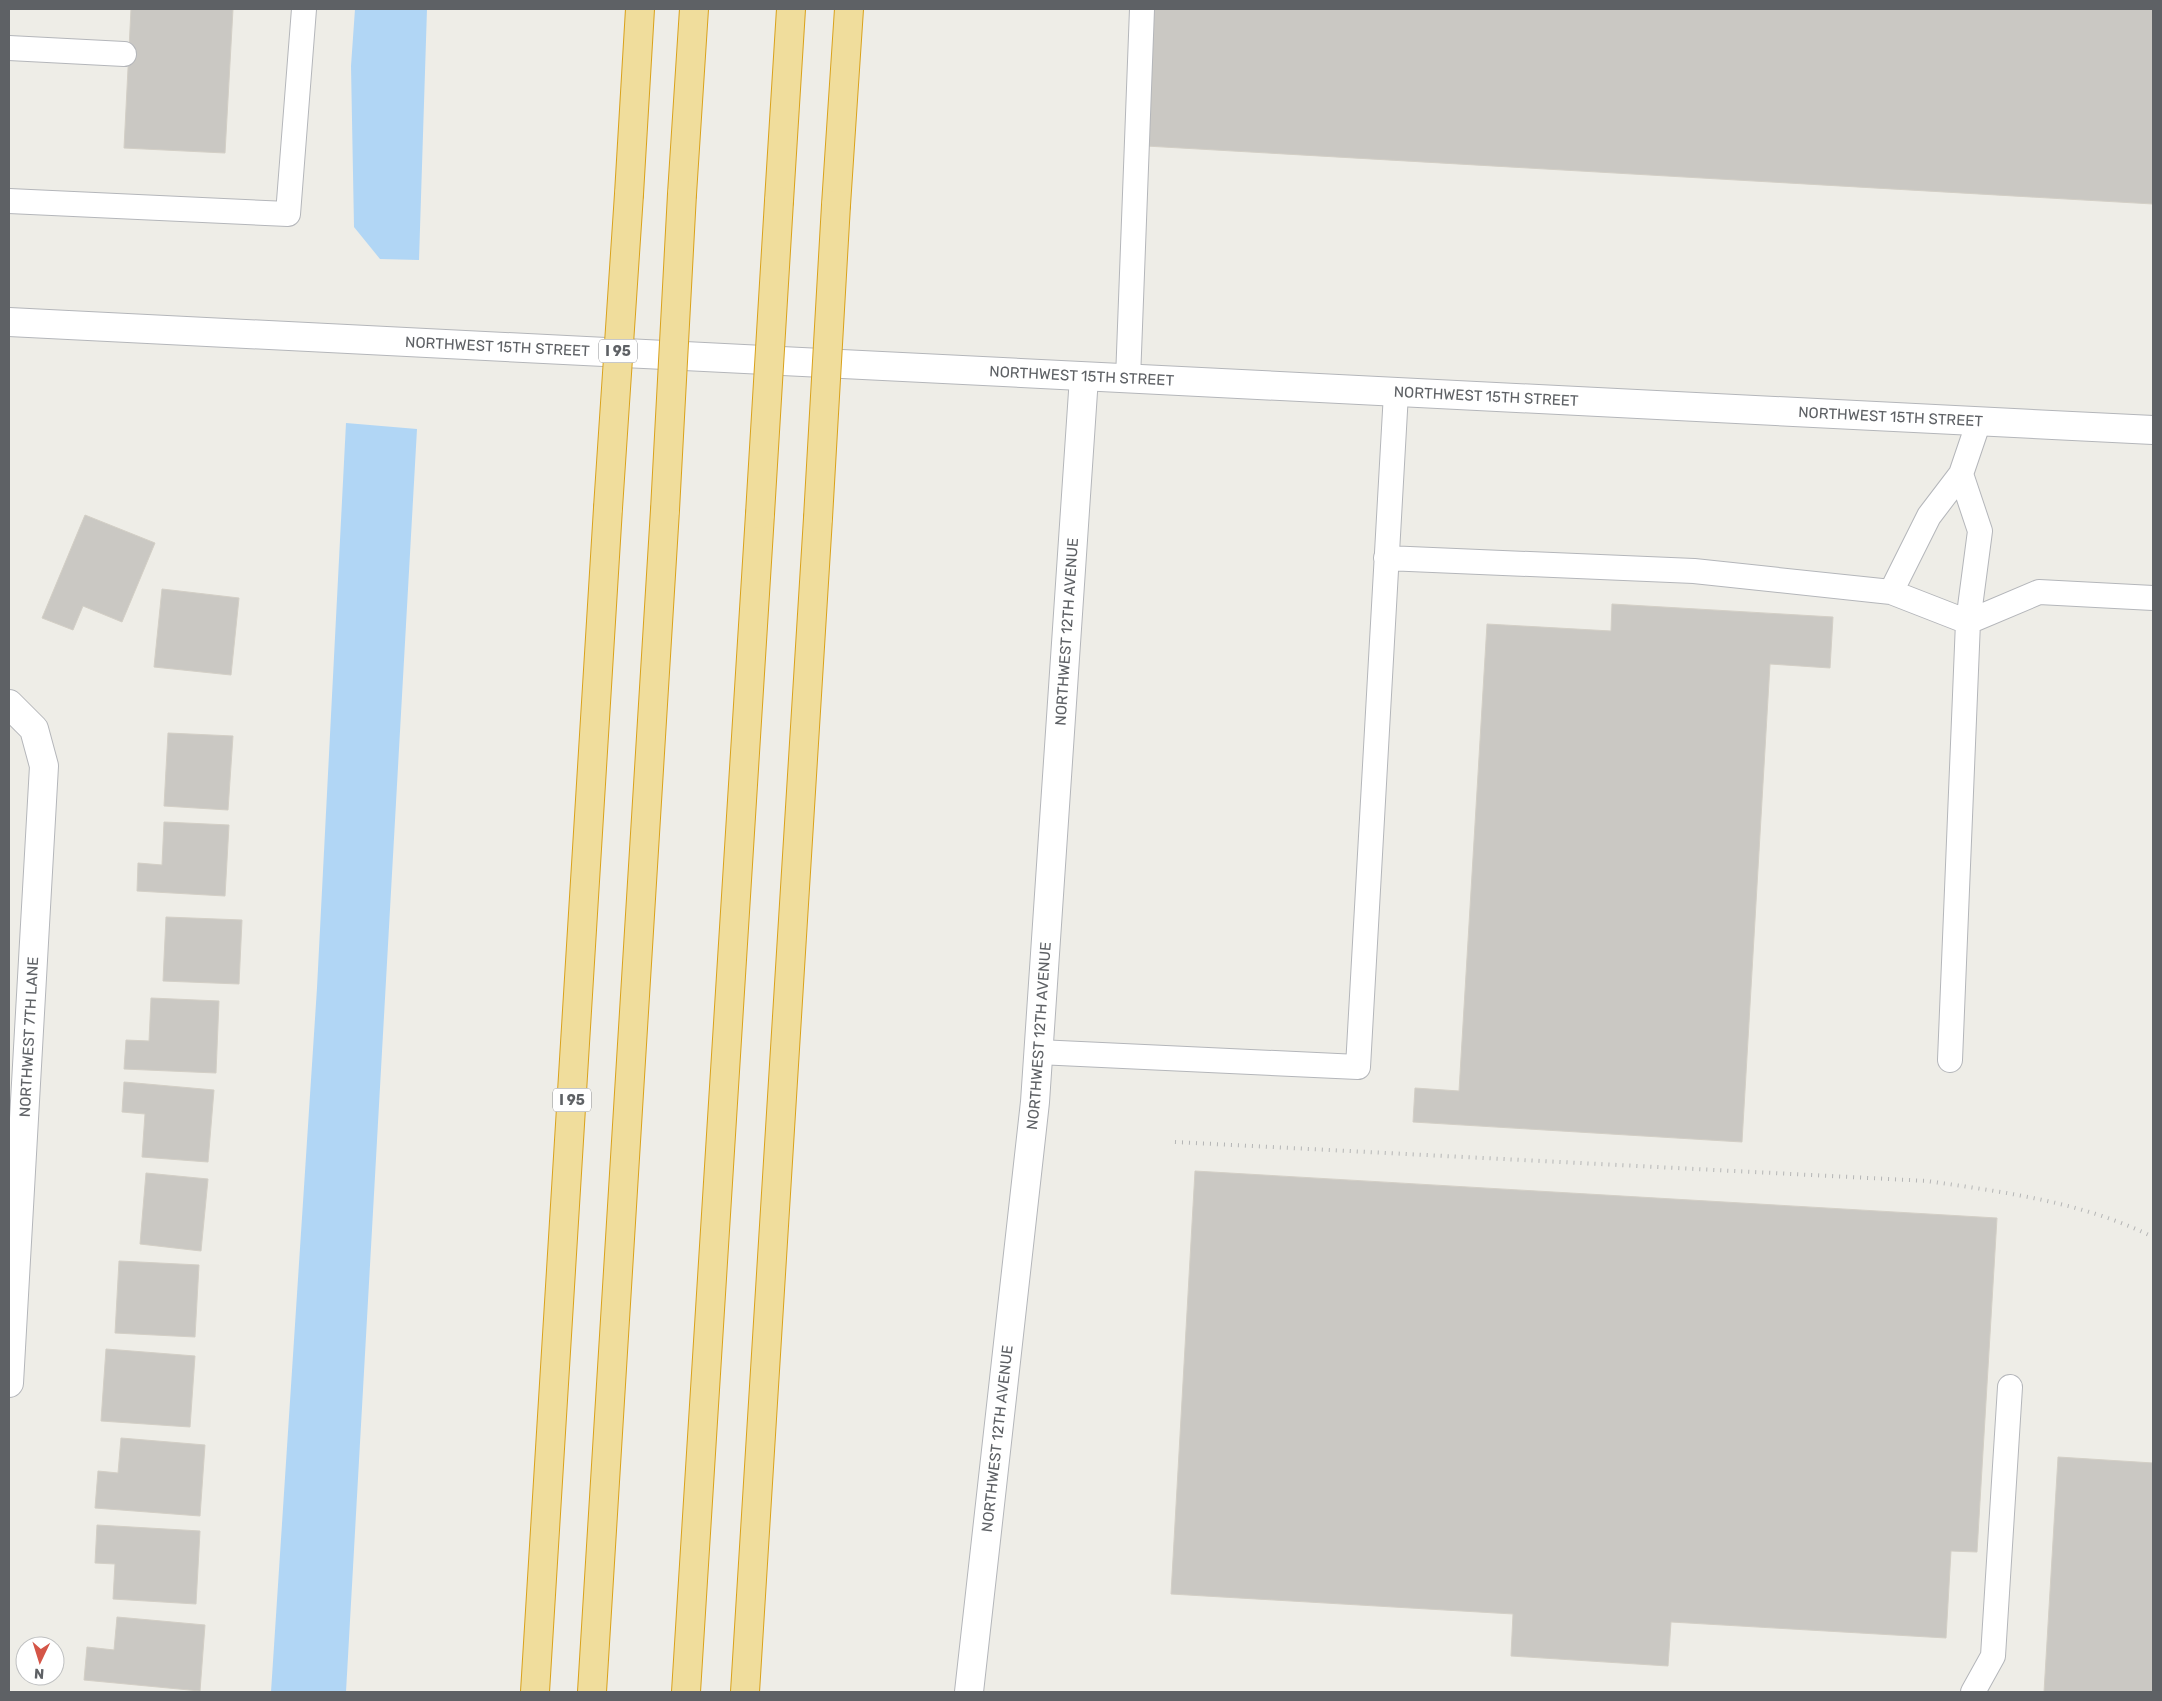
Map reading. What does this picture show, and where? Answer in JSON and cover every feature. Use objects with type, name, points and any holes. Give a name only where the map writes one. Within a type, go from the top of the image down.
[{"type":"highway","name":"I 95","points":[[535,1692],[640,9]]},
{"type":"highway","points":[[592,1692],[694,9]]},
{"type":"highway","points":[[686,1692],[791,9]]},
{"type":"highway","points":[[745,1692],[849,9]]},
{"type":"street","name":"NORTHWEST 15TH STREET","points":[[9,322],[2153,430]]},
{"type":"street","name":"NORTHWEST 12TH AVENUE","points":[[968,1692],[1035,1102],[1084,377]]},
{"type":"street","name":"NORTHWEST 7TH LANE","points":[[9,704],[34,729],[44,766],[9,1382]]},
{"type":"lane","points":[[9,201],[288,214],[304,9]]},
{"type":"lane","points":[[1128,379],[1142,9]]},
{"type":"lane","points":[[9,48],[124,54]]},
{"type":"lane","points":[[1038,1052],[1358,1068],[1396,393]]},
{"type":"lane","points":[[1891,592],[1929,516],[1960,474],[1979,422]]},
{"type":"lane","points":[[1950,1060],[1968,622],[1980,531],[1960,474]]},
{"type":"lane","points":[[1386,558],[1694,572],[1891,592],[1968,622],[2039,592],[2153,598]]},
{"type":"lane","points":[[1973,1692],[1993,1656],[2010,1387]]},
{"type":"water","points":[[355,9],[427,9],[419,260],[380,259],[354,227],[351,66]]},
{"type":"water","points":[[346,423],[417,429],[346,1692],[271,1692],[317,988]]},
{"type":"building","points":[[131,9],[233,9],[225,153],[124,148]]},
{"type":"building","points":[[1154,9],[2153,9],[2153,204],[1146,146]]},
{"type":"building","points":[[85,515],[155,543],[122,622],[83,606],[73,630],[42,618]]},
{"type":"building","points":[[162,589],[239,598],[231,675],[154,667]]},
{"type":"building","points":[[1612,604],[1833,617],[1830,668],[1770,664],[1742,1142],[1413,1122],[1415,1088],[1459,1091],[1487,624],[1611,631]]},
{"type":"building","points":[[168,733],[233,736],[228,810],[164,806]]},
{"type":"building","points":[[164,822],[229,825],[225,896],[137,891],[138,863],[162,865]]},
{"type":"building","points":[[166,917],[242,920],[239,984],[163,981]]},
{"type":"building","points":[[151,998],[219,1001],[216,1073],[124,1069],[126,1040],[149,1041]]},
{"type":"building","points":[[124,1082],[214,1090],[208,1162],[142,1157],[145,1114],[122,1112]]},
{"type":"building","points":[[1195,1171],[1997,1218],[1977,1552],[1951,1551],[1946,1638],[1671,1622],[1668,1666],[1511,1656],[1513,1614],[1171,1594]]},
{"type":"building","points":[[146,1173],[208,1179],[201,1251],[140,1244]]},
{"type":"building","points":[[119,1261],[199,1265],[195,1337],[115,1333]]},
{"type":"building","points":[[106,1349],[195,1356],[190,1427],[101,1421]]},
{"type":"building","points":[[121,1438],[205,1445],[200,1516],[95,1508],[98,1471],[118,1473]]},
{"type":"building","points":[[2058,1457],[2153,1463],[2153,1692],[2044,1692]]},
{"type":"building","points":[[97,1525],[200,1531],[196,1604],[113,1599],[115,1564],[95,1563]]},
{"type":"building","points":[[117,1617],[205,1625],[200,1691],[84,1680],[87,1647],[114,1650]]},
{"type":"railway","points":[[1175,1142],[1927,1181],[2043,1200],[2099,1215],[2153,1237]]}]
